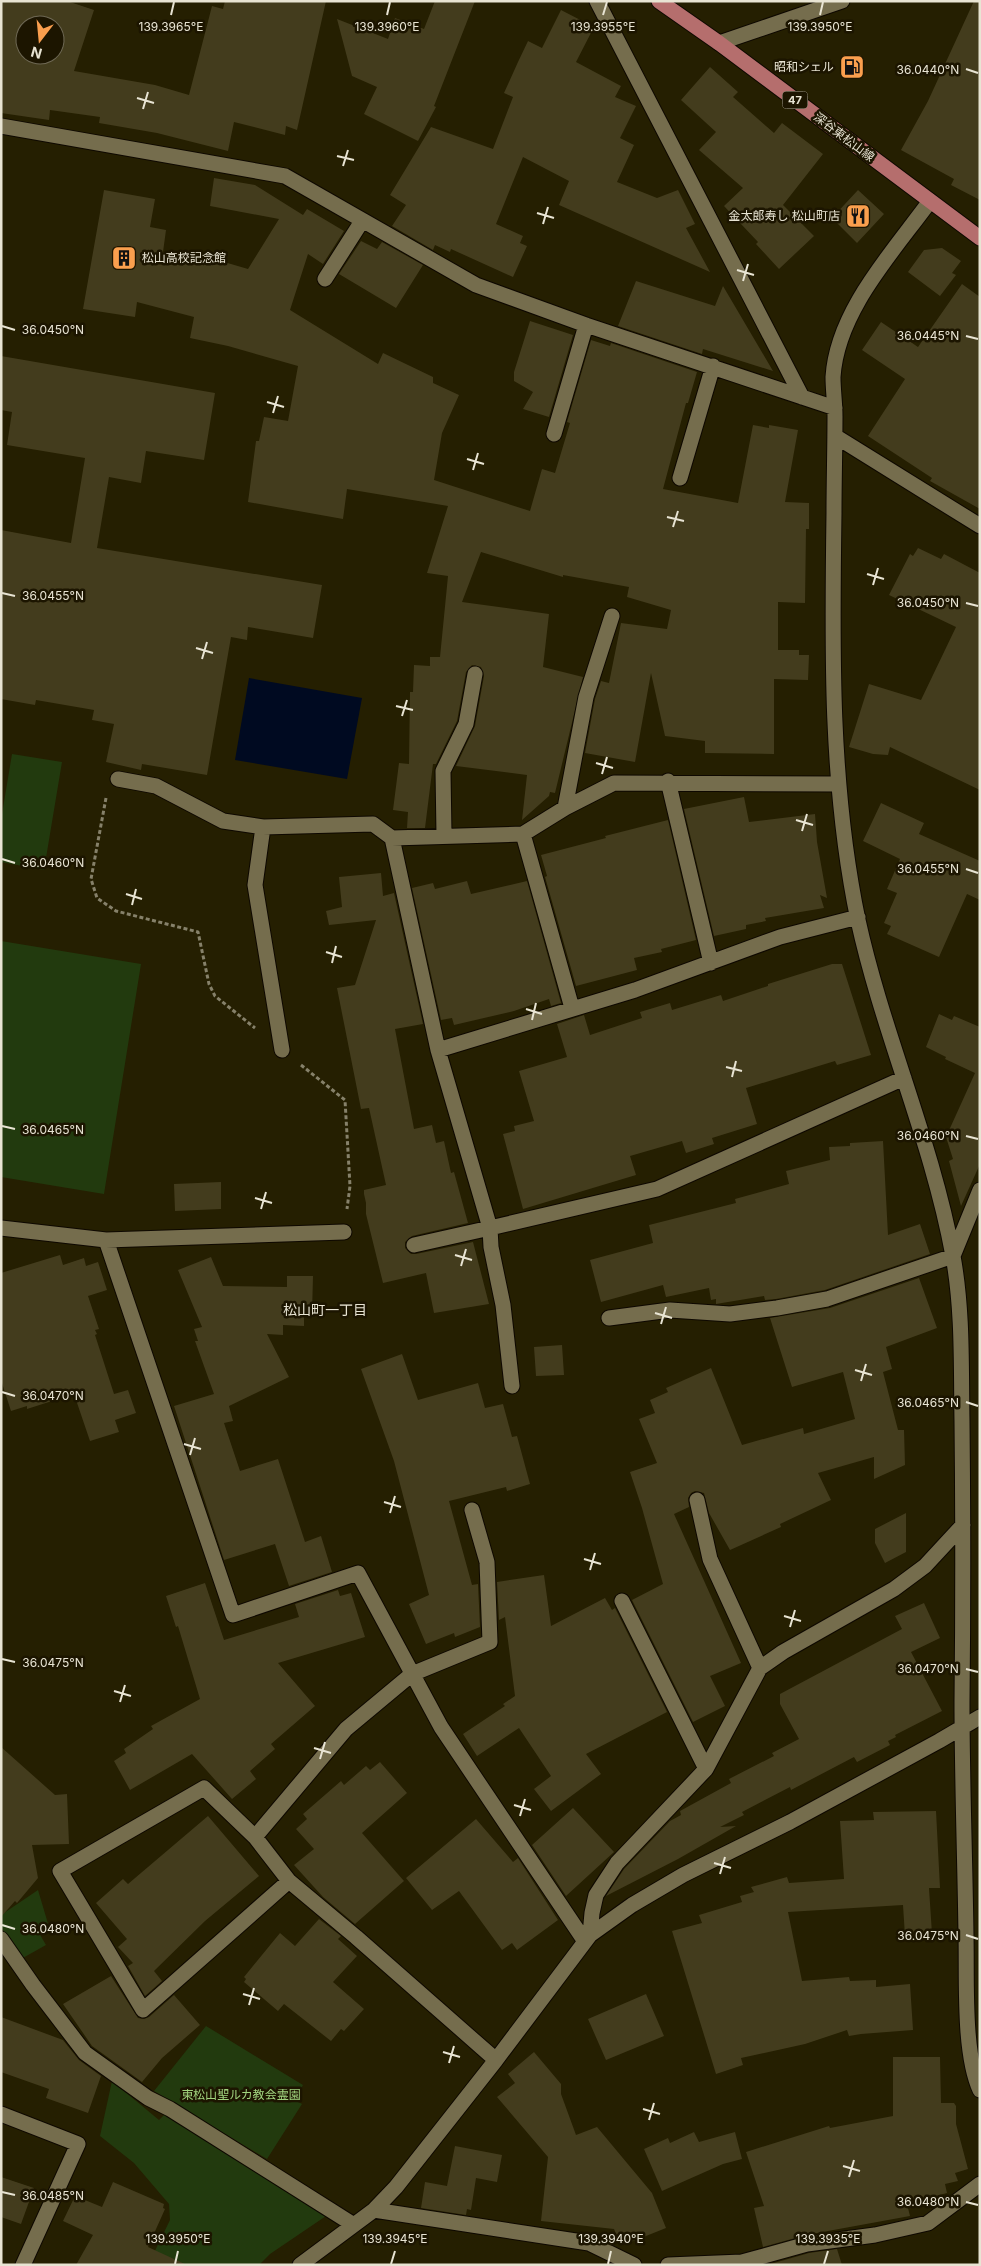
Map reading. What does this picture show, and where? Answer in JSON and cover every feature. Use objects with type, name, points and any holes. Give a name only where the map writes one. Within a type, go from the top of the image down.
[{"type":"main road","name":"深谷東松山線","points":[[659,1],[719,43],[980,238]]},
{"type":"street","points":[[597,1],[802,397]]},
{"type":"street","points":[[719,43],[842,1]]},
{"type":"street","points":[[1,126],[285,176],[476,285],[586,325],[835,408]]},
{"type":"street","points":[[930,201],[855,304],[848,318],[837,351],[833,378],[835,408],[833,619],[838,784],[858,917],[878,1000],[932,1168],[953,1256],[959,1301],[963,1525],[962,1728],[966,1906],[975,2039],[974,2078],[980,2090]]},
{"type":"street","points":[[325,279],[362,221]]},
{"type":"street","points":[[554,434],[586,325]]},
{"type":"street","points":[[680,478],[713,366]]},
{"type":"street","points":[[835,436],[980,526]]},
{"type":"street","points":[[565,808],[586,697],[612,616]]},
{"type":"street","points":[[444,835],[443,771],[466,724],[475,674]]},
{"type":"street","points":[[118,779],[156,786],[223,821],[263,827],[373,824],[392,838],[523,834],[565,808],[614,782],[838,784]]},
{"type":"street","points":[[668,781],[712,963]]},
{"type":"street","points":[[263,827],[256,885],[282,1050]]},
{"type":"street","points":[[523,834],[572,1008]]},
{"type":"street","points":[[392,838],[438,1050],[490,1228],[491,1247],[503,1304],[512,1386]]},
{"type":"street","points":[[438,1050],[635,990],[780,937],[858,917]]},
{"type":"street","points":[[414,1245],[657,1189],[904,1078]]},
{"type":"street","points":[[609,1318],[670,1310],[730,1314],[827,1299],[953,1256],[980,1190]]},
{"type":"street","points":[[1,1228],[106,1240],[344,1232]]},
{"type":"street","points":[[106,1240],[233,1614],[358,1573],[441,1727],[587,1938]]},
{"type":"street","points":[[698,1500],[710,1559],[760,1668]]},
{"type":"street","points":[[254,1837],[346,1729],[412,1674],[490,1642],[487,1562],[472,1510]]},
{"type":"street","points":[[587,1938],[596,1895],[617,1863],[706,1769],[760,1668],[783,1652],[894,1589],[925,1566],[963,1525]]},
{"type":"street","points":[[622,1601],[706,1769]]},
{"type":"street","points":[[300,2265],[374,2210],[396,2187],[496,2060],[587,1938],[632,1905],[683,1875],[790,1822],[980,1717]]},
{"type":"street","points":[[289,1881],[143,2010],[60,1871],[204,1788],[254,1837],[289,1881],[496,2060]]},
{"type":"street","points":[[966,1906],[980,1897]]},
{"type":"street","points":[[1,1939],[33,1985],[85,2052],[148,2098],[170,2109],[354,2225]]},
{"type":"street","points":[[1,2114],[78,2144],[23,2265]]},
{"type":"street","points":[[668,2265],[742,2262],[807,2244],[874,2235],[928,2223],[980,2184]]},
{"type":"street","points":[[374,2210],[589,2243],[634,2265]]},
{"type":"path","points":[[116,911],[97,898],[91,879],[107,792],[118,779]]},
{"type":"green space","points":[[12,754],[62,762],[44,870],[1,862],[1,820]]},
{"type":"green space","points":[[1,941],[141,964],[104,1194],[1,1177]]},
{"type":"green space","points":[[38,1890],[49,1927],[39,1933],[46,1945],[21,1959],[1,1927],[1,1915]]},
{"type":"green space","name":"東松山聖ルカ教会霊園","points":[[206,2026],[303,2085],[295,2100],[302,2104],[267,2159],[154,2091]]},
{"type":"green space","points":[[112,2081],[159,2120],[165,2114],[329,2214],[270,2254],[259,2265],[148,2265],[170,2220],[169,2204],[134,2163],[100,2136]]},
{"type":"water","points":[[249,678],[362,698],[347,779],[235,760]]},
{"type":"building","points":[[1,1],[67,1],[94,10],[74,71],[155,85],[189,95],[212,6],[223,9],[225,1],[326,1],[297,130],[286,126],[285,135],[234,122],[228,151],[157,133],[99,123],[100,117],[50,110],[49,120],[1,113]]},
{"type":"building","points":[[435,1],[475,1],[434,106],[436,107],[418,141],[364,114],[377,87],[352,76],[337,19],[388,39],[395,18],[424,29]]},
{"type":"building","points":[[974,1],[980,1],[980,200],[951,185],[954,179],[901,150],[928,101]]},
{"type":"building","points":[[561,10],[594,27],[576,62],[621,86],[615,97],[636,106],[620,138],[634,145],[617,182],[657,198],[678,190],[695,224],[686,228],[710,272],[559,205],[569,181],[523,157],[496,224],[523,236],[520,243],[527,246],[513,277],[451,249],[450,252],[435,245],[433,250],[392,226],[406,205],[390,195],[431,127],[493,149],[513,97],[504,93],[528,41],[542,48]]},
{"type":"building","points":[[710,67],[738,92],[733,97],[774,133],[782,123],[823,154],[783,205],[814,236],[779,269],[756,244],[758,242],[724,206],[743,188],[699,150],[716,132],[681,100]]},
{"type":"building","points":[[214,178],[255,185],[303,215],[307,209],[344,231],[323,264],[308,254],[290,310],[378,364],[383,353],[433,377],[433,383],[459,395],[442,433],[434,480],[530,511],[542,469],[555,473],[570,423],[567,422],[591,340],[610,346],[611,343],[697,372],[688,403],[686,403],[663,489],[738,503],[753,425],[769,428],[769,425],[798,430],[785,502],[809,503],[809,529],[806,529],[805,603],[778,602],[778,650],[799,650],[799,655],[809,655],[808,680],[774,679],[774,754],[705,753],[705,741],[665,736],[651,673],[635,762],[585,753],[595,699],[601,681],[609,683],[621,623],[667,629],[671,610],[627,597],[629,587],[563,575],[563,577],[481,552],[462,602],[549,614],[543,667],[583,677],[555,793],[550,792],[549,796],[522,820],[527,775],[456,766],[475,726],[484,676],[481,667],[472,665],[466,672],[457,721],[436,764],[433,764],[425,828],[407,828],[408,812],[393,810],[399,763],[409,764],[410,692],[413,692],[414,665],[430,666],[430,657],[440,657],[448,576],[427,573],[448,506],[347,489],[343,519],[248,502],[256,441],[259,441],[264,417],[288,421],[298,366],[228,346],[190,338],[194,317],[137,302],[135,317],[83,309],[104,190],[155,199],[150,227],[166,230],[163,252],[214,259],[248,269],[279,219],[210,206]]},
{"type":"building","name":"金太郎寿し 松山町店","points":[[858,190],[884,214],[857,243],[832,218]]},
{"type":"building","points":[[361,241],[377,249],[382,242],[423,265],[396,308],[339,274]]},
{"type":"building","points":[[942,248],[961,261],[952,273],[956,275],[940,296],[908,272],[924,250]]},
{"type":"building","points":[[636,281],[715,306],[723,286],[773,371],[703,349],[702,354],[618,326]]},
{"type":"building","points":[[962,284],[980,297],[980,509],[930,481],[932,478],[868,436],[905,379],[862,350],[881,322],[918,347]]},
{"type":"building","points":[[530,321],[573,335],[549,417],[523,409],[533,392],[514,381],[514,372]]},
{"type":"building","points":[[1,356],[215,393],[204,460],[146,451],[141,483],[109,477],[97,548],[322,585],[313,638],[248,627],[247,640],[231,637],[207,775],[142,764],[141,770],[106,762],[114,724],[92,720],[94,710],[36,700],[35,705],[1,699],[1,530],[71,543],[85,458],[7,445],[12,412],[1,410]]},
{"type":"building","points":[[918,548],[941,559],[944,554],[980,573],[980,790],[890,747],[888,755],[873,754],[849,747],[869,684],[921,700],[956,627],[889,595],[910,554],[913,556]]},
{"type":"building","points":[[744,797],[749,822],[815,814],[817,842],[827,898],[820,895],[824,908],[765,918],[766,921],[746,925],[746,929],[714,936],[684,809]]},
{"type":"building","points":[[881,803],[924,823],[919,834],[980,861],[980,900],[967,894],[939,957],[887,934],[891,926],[884,923],[897,893],[887,889],[900,859],[863,841]]},
{"type":"building","points":[[668,820],[696,940],[661,949],[662,952],[634,958],[637,970],[576,986],[545,877],[547,876],[541,855]]},
{"type":"building","points":[[381,873],[383,896],[394,893],[423,1024],[395,1029],[414,1129],[432,1125],[436,1143],[444,1141],[451,1173],[454,1172],[468,1223],[412,1236],[405,1242],[405,1248],[411,1254],[416,1254],[473,1242],[489,1304],[434,1313],[426,1273],[383,1283],[366,1214],[364,1190],[386,1185],[369,1108],[361,1109],[337,988],[355,985],[376,920],[329,925],[326,911],[342,907],[339,877]]},
{"type":"building","points":[[467,881],[471,894],[527,881],[561,1003],[551,1006],[549,999],[514,1011],[454,1025],[452,1018],[441,1020],[412,888],[433,883],[435,889]]},
{"type":"building","points":[[832,964],[842,964],[871,1055],[837,1065],[835,1061],[746,1088],[757,1124],[712,1138],[714,1144],[686,1153],[682,1141],[630,1156],[636,1175],[523,1209],[503,1134],[515,1131],[514,1126],[534,1121],[519,1071],[567,1057],[557,1024],[584,1015],[590,1035],[642,1018],[640,1012],[670,1003],[672,1010],[721,995],[723,1001],[768,986],[768,984]]},
{"type":"building","points":[[939,1014],[952,1020],[954,1016],[980,1027],[980,1164],[961,1206],[949,1161],[953,1159],[946,1137],[975,1073],[945,1059],[946,1057],[926,1047]]},
{"type":"building","points":[[883,1141],[888,1235],[920,1224],[930,1254],[825,1290],[776,1299],[765,1300],[764,1296],[716,1304],[716,1299],[711,1300],[709,1288],[666,1297],[663,1285],[601,1302],[590,1260],[653,1243],[649,1225],[736,1203],[735,1199],[789,1184],[786,1171],[830,1160],[829,1147],[850,1146],[850,1143]]},
{"type":"building","points":[[221,1182],[221,1209],[175,1211],[174,1184]]},
{"type":"building","points":[[60,1255],[63,1265],[84,1258],[86,1266],[98,1262],[107,1290],[88,1296],[99,1329],[95,1330],[97,1334],[95,1335],[114,1394],[128,1390],[136,1413],[115,1420],[119,1432],[90,1441],[74,1394],[27,1409],[27,1406],[11,1411],[1,1380],[1,1273]]},
{"type":"building","points":[[211,1257],[223,1286],[287,1287],[287,1276],[313,1276],[312,1314],[304,1313],[304,1326],[283,1325],[283,1335],[267,1334],[289,1377],[229,1406],[233,1421],[224,1423],[240,1471],[278,1459],[305,1542],[321,1536],[332,1572],[289,1586],[275,1544],[224,1560],[174,1406],[214,1394],[195,1341],[198,1341],[194,1329],[202,1327],[178,1270]]},
{"type":"building","points":[[919,1278],[937,1328],[886,1347],[892,1369],[883,1372],[898,1430],[904,1430],[905,1465],[874,1479],[874,1457],[818,1473],[831,1500],[780,1524],[781,1527],[730,1550],[709,1513],[704,1493],[695,1491],[691,1493],[688,1498],[689,1507],[674,1514],[741,1663],[710,1676],[725,1706],[693,1722],[632,1600],[663,1584],[630,1472],[657,1463],[639,1419],[655,1413],[650,1400],[668,1392],[666,1388],[711,1368],[742,1445],[803,1428],[804,1434],[855,1419],[843,1372],[792,1387],[770,1318],[830,1308]]},
{"type":"building","points":[[562,1345],[564,1375],[536,1376],[534,1347]]},
{"type":"building","points":[[402,1354],[418,1400],[478,1383],[485,1408],[503,1404],[512,1437],[517,1436],[530,1484],[507,1491],[506,1487],[449,1501],[472,1585],[478,1584],[480,1627],[455,1637],[454,1633],[426,1644],[409,1604],[429,1595],[394,1461],[361,1369]]},
{"type":"building","points":[[906,1513],[906,1552],[885,1563],[875,1543],[875,1529]]},
{"type":"building","points":[[544,1575],[551,1626],[605,1598],[612,1610],[615,1608],[667,1712],[586,1754],[601,1774],[551,1811],[534,1789],[551,1776],[519,1728],[477,1756],[463,1734],[505,1706],[503,1704],[515,1696],[505,1617],[499,1620],[497,1582]]},
{"type":"building","points":[[205,1583],[224,1640],[299,1617],[295,1604],[338,1590],[340,1596],[351,1593],[365,1637],[278,1663],[315,1706],[271,1744],[275,1749],[250,1771],[256,1779],[232,1799],[192,1754],[130,1790],[114,1761],[126,1753],[124,1749],[153,1729],[151,1726],[200,1699],[178,1626],[176,1627],[166,1596]]},
{"type":"building","points":[[924,1603],[940,1638],[911,1652],[942,1711],[895,1735],[896,1737],[888,1741],[890,1745],[857,1762],[854,1757],[791,1790],[790,1787],[742,1812],[744,1815],[720,1827],[736,1826],[678,1859],[606,1896],[624,1869],[670,1821],[681,1815],[680,1811],[731,1783],[729,1779],[774,1756],[772,1753],[799,1739],[780,1704],[780,1694],[902,1629],[895,1616]]},
{"type":"building","points":[[1,1747],[55,1795],[67,1794],[69,1844],[32,1845],[38,1878],[17,1903],[15,1901],[1,1917]]},
{"type":"building","points":[[380,1762],[407,1793],[362,1833],[404,1881],[355,1924],[323,1897],[294,1865],[314,1849],[296,1829],[307,1819],[303,1814],[341,1781],[344,1785],[366,1766],[370,1770]]},
{"type":"building","points":[[573,1808],[614,1852],[566,1896],[532,1845]]},
{"type":"building","points":[[936,1811],[940,1888],[929,1888],[932,1934],[905,1936],[903,1905],[788,1912],[802,1981],[849,1977],[850,1981],[876,1980],[876,1987],[910,1984],[913,2030],[849,2036],[847,2030],[805,2044],[741,2058],[743,2065],[716,2074],[672,1931],[702,1923],[699,1915],[742,1902],[740,1896],[754,1892],[751,1887],[787,1877],[789,1883],[844,1879],[840,1821],[874,1820],[873,1812]]},
{"type":"building","points":[[208,1816],[259,1876],[205,1921],[154,1971],[162,1981],[145,1996],[128,1966],[133,1963],[118,1947],[127,1939],[96,1903],[123,1879],[128,1884]]},
{"type":"building","points":[[476,1819],[513,1862],[518,1858],[558,1920],[517,1950],[512,1943],[502,1950],[459,1891],[432,1910],[406,1878]]},
{"type":"building","points":[[319,1919],[341,1936],[338,1939],[357,1956],[333,1982],[364,2009],[344,2031],[341,2029],[331,2041],[284,2004],[278,2011],[244,1982],[246,1979],[244,1977],[280,1933],[295,1946]]},
{"type":"building","points":[[111,1976],[138,2018],[144,2019],[149,2017],[174,1995],[200,2025],[162,2058],[142,2082],[92,2046],[63,2004]]},
{"type":"building","points":[[646,1994],[664,2036],[606,2060],[588,2019]]},
{"type":"building","points":[[1,2017],[63,2040],[79,2060],[101,2076],[88,2113],[46,2098],[49,2089],[1,2072]]},
{"type":"building","points":[[534,2052],[561,2084],[561,2094],[576,2135],[597,2127],[652,2193],[666,2228],[626,2244],[624,2239],[619,2241],[614,2229],[541,2221],[548,2157],[497,2097],[515,2083],[508,2074]]},
{"type":"building","points":[[893,2057],[940,2057],[941,2103],[954,2103],[956,2106],[956,2124],[968,2169],[955,2173],[958,2181],[945,2184],[947,2193],[907,2204],[910,2216],[806,2235],[763,2247],[754,2208],[764,2206],[746,2152],[829,2126],[830,2128],[893,2116]]},
{"type":"building","points":[[694,2132],[699,2142],[735,2132],[742,2159],[723,2164],[662,2191],[644,2149],[668,2138],[670,2143]]},
{"type":"building","points":[[455,2146],[502,2155],[497,2182],[476,2178],[471,2210],[467,2209],[466,2215],[421,2208],[425,2182],[447,2186]]},
{"type":"building","points":[[1,2177],[34,2188],[21,2224],[1,2217]]},
{"type":"building","points":[[113,2182],[164,2204],[163,2208],[165,2209],[148,2247],[187,2265],[76,2265],[93,2235],[63,2221],[75,2196],[102,2207]]},
{"type":"building","points":[[837,2249],[842,2265],[767,2265],[809,2253]]},
{"type":"place","name":"昭和シェル","points":[[852,67]]},
{"type":"place","name":"金太郎寿し 松山町店","points":[[858,216]]},
{"type":"place","name":"松山高校記念館","points":[[124,258]]},
{"type":"district","name":"松山町一丁目","points":[[325,1310]]}]
